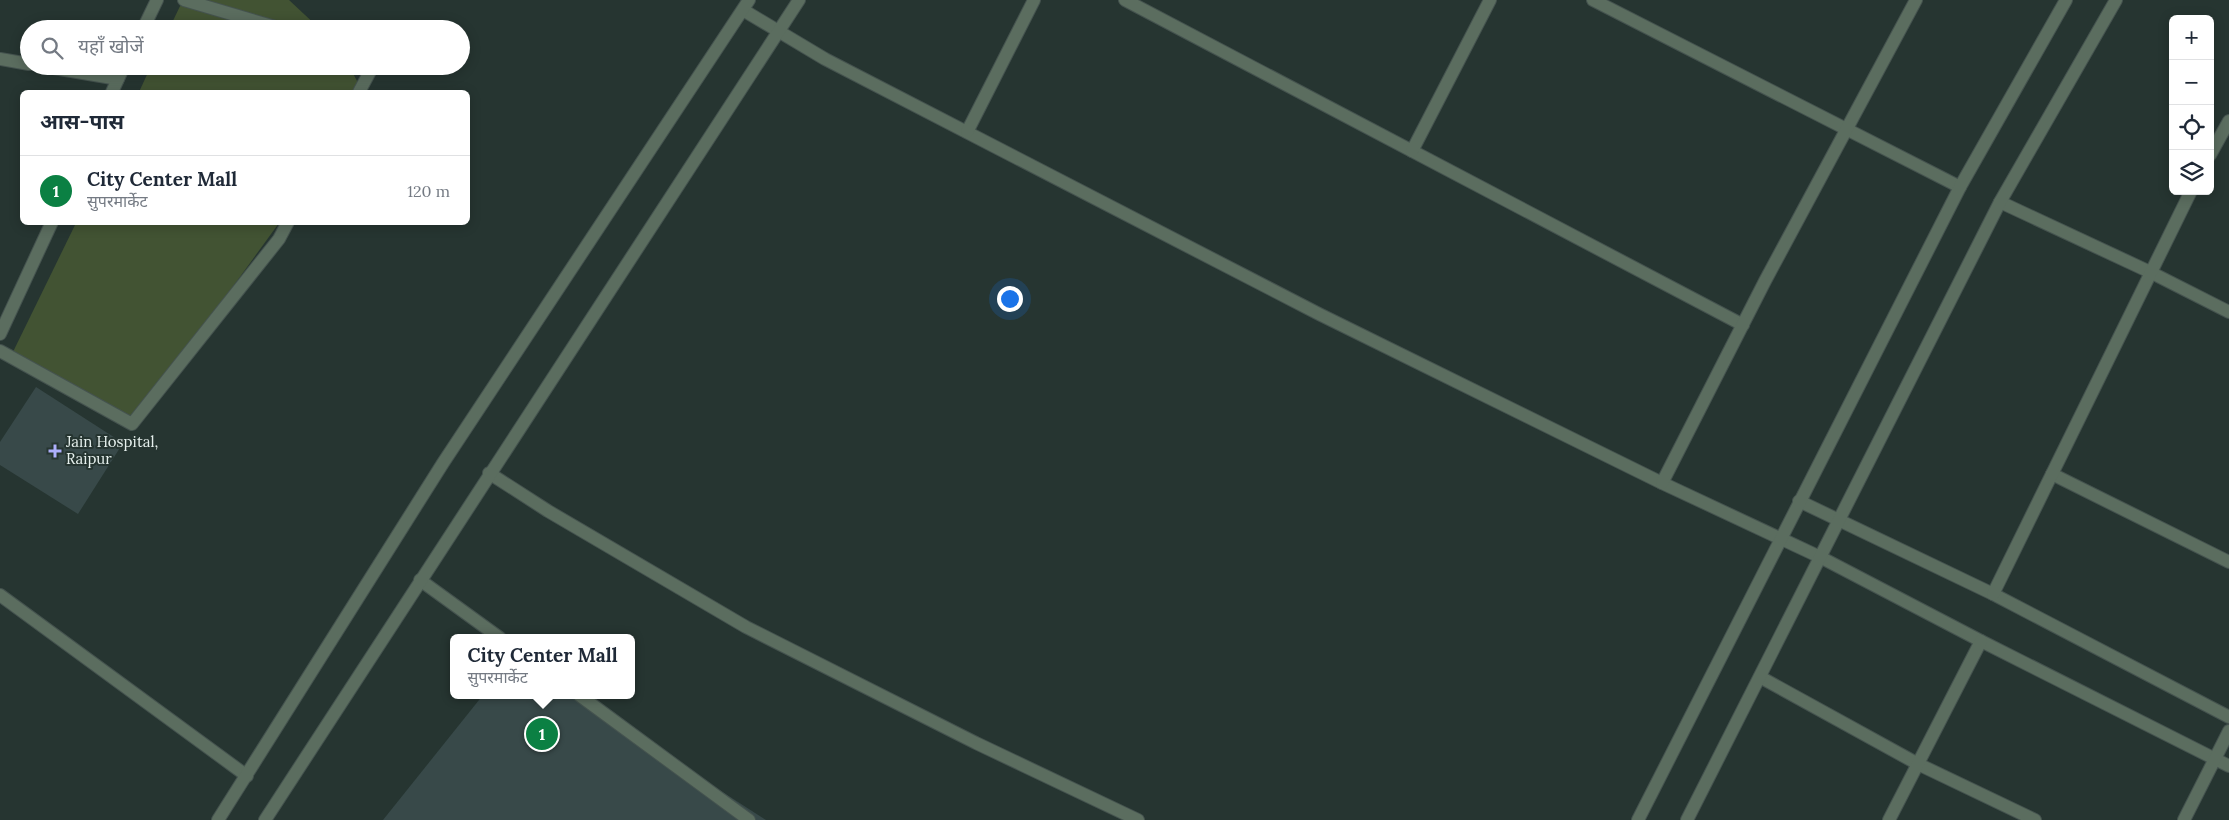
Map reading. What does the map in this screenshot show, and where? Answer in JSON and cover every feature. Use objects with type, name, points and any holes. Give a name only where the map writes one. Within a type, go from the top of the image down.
[{"type":"street","points":[[147,20],[157,0]]},
{"type":"street","points":[[184,0],[252,20]]},
{"type":"street","points":[[265,820],[489,473],[780,32],[799,0]]},
{"type":"street","points":[[967,132],[1034,0]]},
{"type":"street","points":[[1125,0],[1743,325]]},
{"type":"street","points":[[1412,151],[1490,0]]},
{"type":"street","points":[[1593,0],[1960,186]]},
{"type":"street","points":[[1662,483],[1743,325],[1916,0]]},
{"type":"street","points":[[1638,820],[1960,186],[2066,0]]},
{"type":"street","points":[[1687,820],[2000,202],[2116,0]]},
{"type":"street","points":[[218,820],[443,464],[746,5],[780,32],[825,59],[1319,314],[1662,483],[1820,557],[1981,641],[2229,766]]},
{"type":"street","points":[[0,59],[20,62]]},
{"type":"street","points":[[95,75],[118,79]]},
{"type":"street","points":[[113,90],[120,75]]},
{"type":"street","points":[[360,90],[368,75]]},
{"type":"street","points":[[2213,150],[2229,121]]},
{"type":"street","points":[[1993,594],[2189,195]]},
{"type":"street","points":[[2000,202],[2150,272],[2229,312]]},
{"type":"street","points":[[0,334],[51,225]]},
{"type":"street","points":[[0,351],[132,424],[279,239],[286,225]]},
{"type":"street","points":[[489,473],[548,511],[746,627],[976,743],[1138,820]]},
{"type":"street","points":[[2052,474],[2229,562]]},
{"type":"street","points":[[1799,501],[1993,594],[2229,717]]},
{"type":"street","points":[[420,580],[494,634]]},
{"type":"street","points":[[0,595],[247,776]]},
{"type":"street","points":[[1889,820],[1981,641]]},
{"type":"street","points":[[1760,677],[1918,764],[2035,820]]},
{"type":"street","points":[[583,699],[749,820]]},
{"type":"street","points":[[2184,820],[2229,731]]},
{"type":"green space","points":[[183,0],[289,0],[310,20],[173,20]]},
{"type":"green space","points":[[147,75],[354,75],[362,90],[140,90]]},
{"type":"green space","points":[[75,225],[278,225],[131,427],[11,356]]},
{"type":"building","points":[[36,387],[123,443],[78,514],[0,465],[0,442]]},
{"type":"building","points":[[480,699],[578,699],[766,820],[383,820]]},
{"type":"place","name":"Jain Hospital, Raipur","points":[[55,451]]},
{"type":"place","name":"City Center Mall","points":[[542,734]]}]
